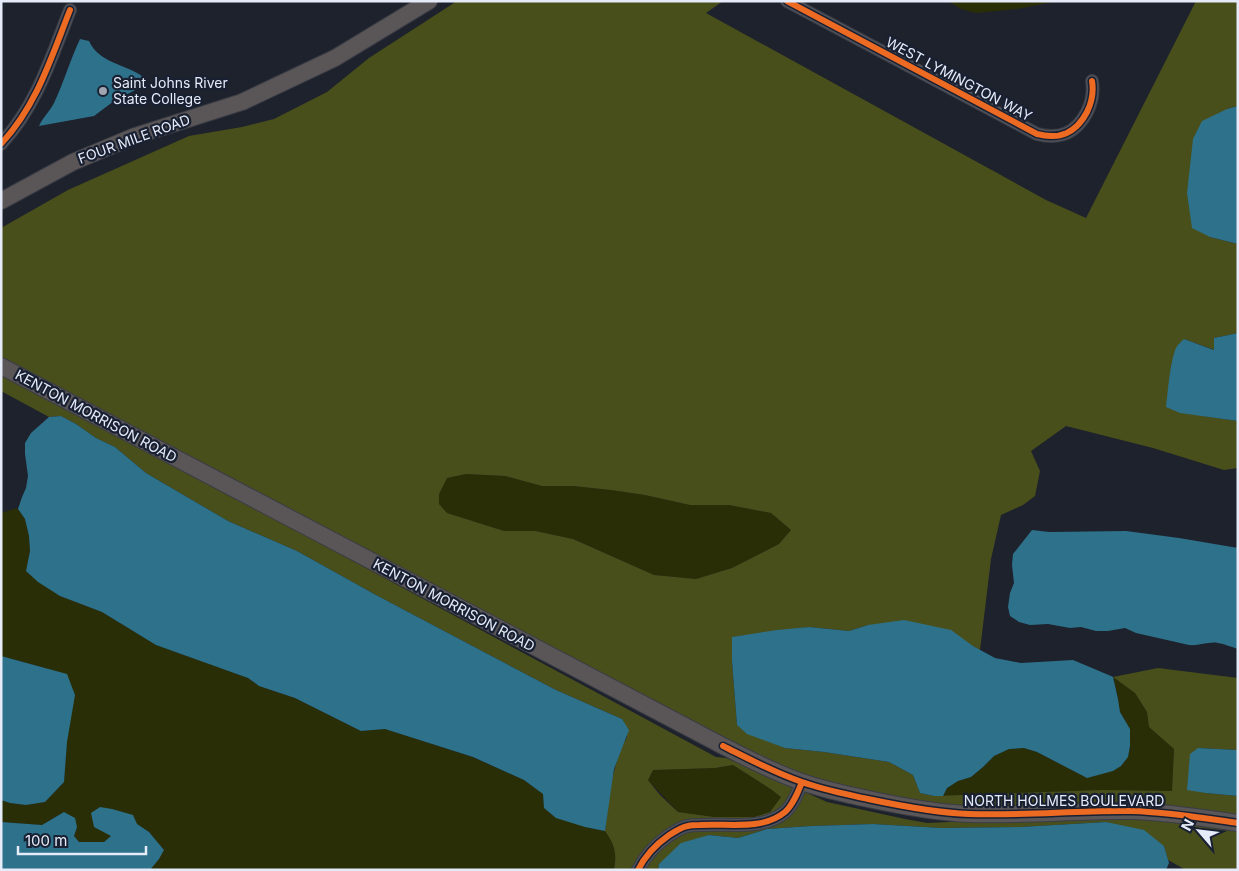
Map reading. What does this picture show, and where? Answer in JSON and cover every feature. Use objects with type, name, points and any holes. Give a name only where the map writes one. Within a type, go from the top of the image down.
[{"type":"main road","name":"FOUR MILE ROAD","points":[[1,201],[73,162],[135,136],[242,102],[335,58],[429,1]]},
{"type":"main road","name":"KENTON MORRISON ROAD","points":[[1,366],[723,746],[776,772],[837,792],[920,809]]},
{"type":"main road","name":"NORTH HOLMES BOULEVARD","points":[[920,809],[968,814],[1020,815],[1133,811],[1194,816],[1238,823]]},
{"type":"street","name":"WEST LYMINGTON WAY","points":[[787,1],[1037,134],[1054,137],[1064,135],[1079,125],[1091,104],[1093,95],[1092,81]]},
{"type":"street","points":[[1,144],[24,115],[37,92],[70,10]]},
{"type":"street","points":[[638,870],[643,859],[660,841],[688,826],[757,824],[772,820],[786,811],[795,798],[802,782]]},
{"type":"green space","points":[[457,1],[723,1],[706,13],[1046,200],[1086,218],[1196,1],[1238,1],[1238,106],[1227,109],[1210,237],[1238,244],[1238,333],[1214,338],[1215,350],[1184,339],[1204,416],[1238,421],[1238,468],[1224,470],[1153,448],[1066,426],[1031,451],[1040,471],[1035,496],[1023,505],[1001,515],[991,559],[980,650],[973,646],[868,625],[849,631],[809,627],[733,637],[732,661],[737,725],[785,748],[889,762],[913,775],[920,793],[934,796],[1102,790],[1172,791],[1174,749],[1149,727],[1147,712],[1135,693],[1113,677],[1158,668],[1238,678],[1238,750],[1198,748],[1206,793],[1238,796],[1238,819],[919,804],[834,786],[777,768],[1,361],[1,228],[68,190],[189,136],[242,127],[274,119],[327,92],[369,58]],"holes":[[[466,474],[505,476],[542,486],[573,486],[611,490],[690,505],[729,505],[771,513],[791,530],[779,544],[732,568],[696,579],[654,575],[573,539],[535,531],[504,531],[447,513],[439,504],[439,494],[447,478]]]},
{"type":"green space","points":[[948,1],[1058,1],[1017,9],[976,13],[961,9]]},
{"type":"green space","points":[[1,371],[716,757],[726,758],[827,802],[927,823],[1104,815],[1238,828],[1238,870],[1186,870],[1168,860],[1164,846],[1106,822],[1020,827],[942,828],[873,824],[767,829],[738,838],[709,835],[659,864],[658,870],[614,870],[614,850],[605,831],[614,771],[627,737],[622,719],[556,690],[297,551],[228,521],[146,473],[115,447],[96,438],[76,424],[61,416],[49,417],[1,391]],"holes":[[[733,765],[781,797],[770,812],[754,817],[714,817],[678,812],[660,795],[648,780],[653,770],[715,768]]]},
{"type":"green space","points":[[466,474],[505,476],[542,486],[573,486],[611,490],[690,505],[729,505],[771,513],[791,530],[779,544],[732,568],[696,579],[654,575],[573,539],[535,531],[504,531],[447,513],[439,504],[439,494],[447,478]]},
{"type":"green space","points":[[17,508],[25,519],[29,536],[30,551],[28,562],[60,596],[102,612],[156,645],[248,678],[259,686],[295,698],[361,731],[385,729],[472,757],[524,780],[543,794],[544,808],[585,827],[605,831],[614,850],[614,870],[150,870],[164,850],[149,832],[137,824],[111,836],[104,842],[79,842],[74,836],[77,827],[64,812],[42,825],[1,822],[1,800],[26,805],[45,802],[64,782],[67,742],[45,668],[1,656],[1,513]]},
{"type":"green space","points":[[1113,677],[1135,693],[1147,712],[1149,727],[1174,749],[1172,791],[1102,790],[943,796],[947,788],[958,781],[971,777],[994,756],[1008,749],[1024,748],[1037,752],[1087,778],[1121,766],[1128,757],[1130,729],[1120,712]]},
{"type":"green space","points":[[733,765],[781,797],[770,812],[754,817],[714,817],[678,812],[648,780],[653,770],[715,768]]},
{"type":"water","points":[[80,39],[89,41],[100,55],[108,60],[140,75],[147,80],[145,85],[114,101],[94,116],[39,126],[54,103]]},
{"type":"water","points":[[1238,106],[1238,244],[1210,237],[1192,228],[1187,193],[1193,139],[1202,121]]},
{"type":"water","points":[[1238,333],[1238,421],[1180,413],[1166,407],[1172,361],[1176,348],[1180,343],[1184,339],[1214,350],[1214,338]]},
{"type":"water","points":[[61,416],[96,438],[115,447],[146,473],[228,521],[297,551],[556,690],[622,719],[629,730],[614,769],[605,831],[556,818],[544,808],[543,794],[524,780],[473,757],[385,729],[361,731],[295,698],[259,686],[248,678],[156,645],[102,612],[60,596],[38,582],[26,571],[30,551],[29,536],[25,519],[18,509],[26,488],[28,476],[25,443],[31,433],[49,417]]},
{"type":"water","points":[[1032,530],[1049,532],[1126,531],[1238,548],[1238,649],[1215,643],[1189,645],[1136,633],[1125,628],[1096,631],[1081,627],[1070,628],[1048,624],[1030,625],[1019,622],[1010,616],[1008,607],[1014,583],[1013,554]]},
{"type":"water","points":[[904,620],[951,630],[973,646],[995,658],[1021,663],[1073,660],[1113,677],[1120,712],[1130,729],[1128,757],[1121,766],[1113,771],[1087,778],[1037,752],[1024,748],[1009,749],[994,756],[971,777],[958,781],[947,788],[943,796],[934,796],[920,793],[913,775],[889,762],[785,748],[747,734],[737,725],[732,637],[809,627],[849,631],[868,625]]},
{"type":"water","points":[[1,656],[67,674],[75,695],[67,742],[64,782],[45,802],[26,805],[1,800]]},
{"type":"water","points":[[1198,748],[1238,750],[1238,796],[1187,790],[1190,754]]},
{"type":"water","points":[[100,807],[133,815],[137,824],[149,832],[164,850],[150,870],[1,870],[1,822],[42,825],[64,812],[75,818],[77,827],[74,836],[79,842],[104,842],[111,836],[94,827],[91,813]]},
{"type":"water","points":[[1106,822],[1144,830],[1164,846],[1169,863],[1166,870],[658,870],[659,864],[681,843],[709,835],[738,838],[767,829],[811,826],[873,824],[942,828],[1020,827]]},
{"type":"cycle path","points":[[787,1],[1037,134],[1045,136],[1060,135],[1078,125],[1090,105],[1093,93],[1092,81]]},
{"type":"cycle path","points":[[1,144],[14,129],[34,97],[70,10]]},
{"type":"cycle path","points":[[723,746],[772,770],[810,785],[835,792],[931,811],[990,814],[1132,811],[1172,814],[1238,823]]},
{"type":"cycle path","points":[[638,870],[655,847],[683,827],[755,824],[776,818],[790,806],[802,782]]},
{"type":"place","name":"Saint Johns River State College","points":[[103,91]]}]
